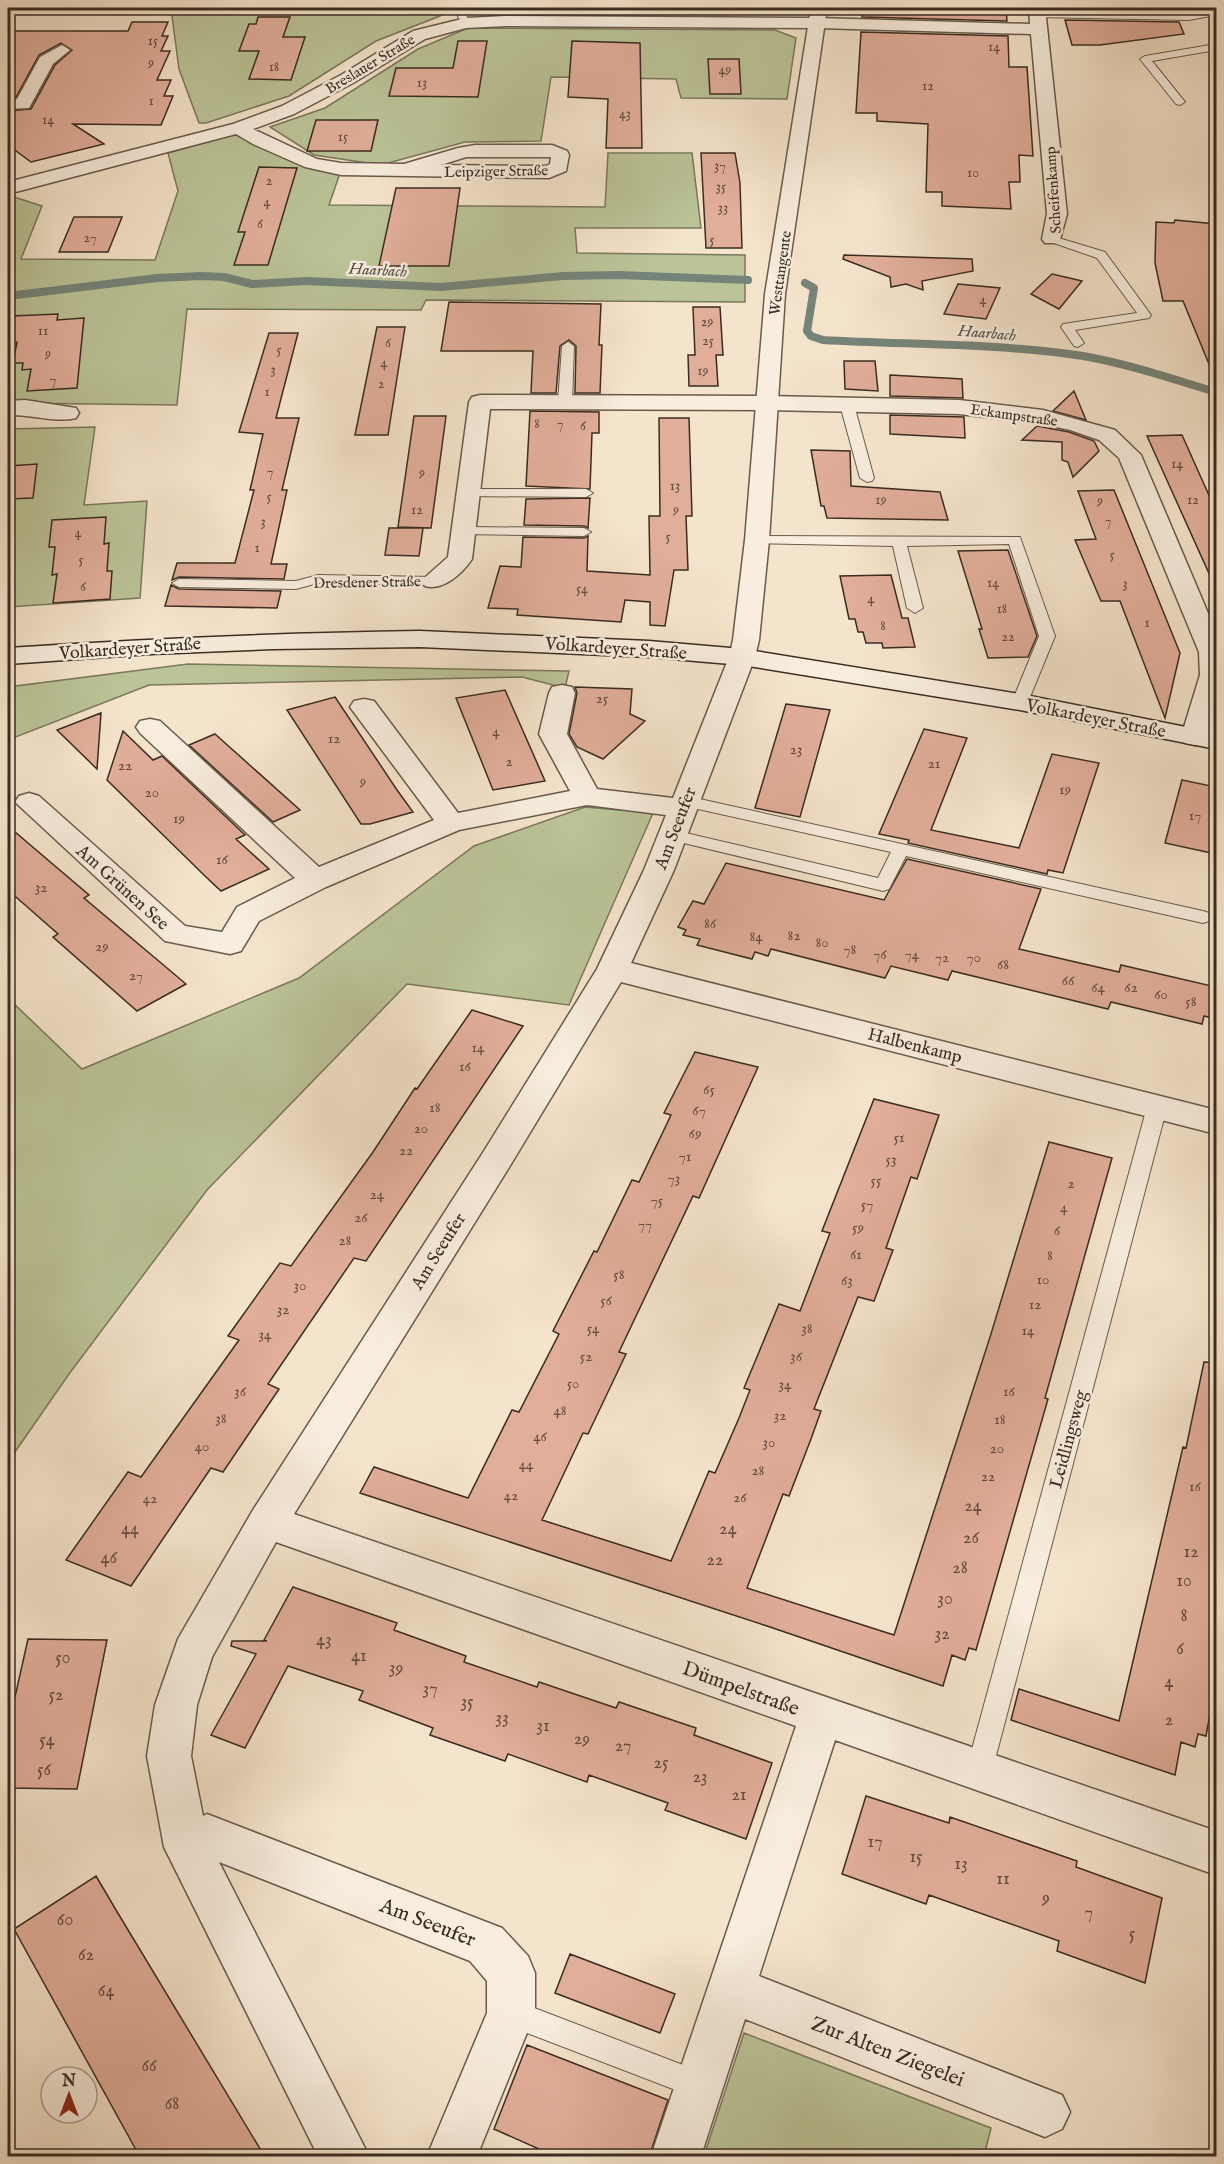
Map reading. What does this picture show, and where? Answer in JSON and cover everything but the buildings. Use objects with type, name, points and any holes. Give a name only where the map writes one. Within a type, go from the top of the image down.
[{"type":"street","name":"Breslauer Straße","points":[[8,188],[239,128],[288,110],[347,79],[419,35],[466,23],[818,15]]},
{"type":"street","points":[[818,15],[1038,17]]},
{"type":"street","name":"Westtangente","points":[[742,657],[746,640],[757,540],[775,294],[818,15]]},
{"type":"street","name":"Scheifenkamp","points":[[1038,17],[1057,214],[1052,239]]},
{"type":"street","points":[[8,104],[23,104],[46,61],[62,50]]},
{"type":"street","name":"Leipziger Straße","points":[[239,128],[259,140],[312,163],[341,169],[402,171],[549,172],[559,167],[560,155],[552,151],[464,152],[402,171]]},
{"type":"street","name":"Dresdener Straße","points":[[434,581],[460,559],[465,531],[478,393],[565,402],[767,403]]},
{"type":"street","name":"Eckampstraße","points":[[767,403],[959,407],[1043,417],[1107,435],[1122,446],[1129,454],[1212,652],[1214,675],[1206,739]]},
{"type":"street","points":[[8,408],[25,407],[68,413]]},
{"type":"street","name":"Volkardeyer Straße","points":[[8,656],[273,640],[420,639],[650,649],[742,657],[1020,702],[1206,739]]},
{"type":"street","name":"Am Seeufer","points":[[344,2157],[187,1847],[169,1756],[176,1705],[192,1652],[267,1522],[496,1160],[613,969],[659,870],[742,657]]},
{"type":"street","points":[[562,693],[553,734],[587,796]]},
{"type":"street","points":[[364,707],[451,823]]},
{"type":"street","points":[[150,727],[315,880]]},
{"type":"street","name":"Am Grünen See","points":[[29,802],[176,934],[230,944],[248,914],[315,880],[451,823],[587,796],[681,815]]},
{"type":"street","name":"Halbenkamp","points":[[613,969],[1216,1122]]},
{"type":"street","name":"Dümpelstraße","points":[[267,1522],[1216,1853]]},
{"type":"street","points":[[676,2157],[821,1716]]},
{"type":"street","name":"Am Seeufer","points":[[187,1847],[207,1836],[486,1944],[511,1974],[511,2013],[461,2154]]},
{"type":"street","name":"Zur Alten Ziegelei","points":[[730,1989],[1045,2112]]},
{"type":"lane","points":[[457,8],[466,23]]},
{"type":"lane","points":[[1038,17],[1189,17],[1209,15],[1216,11]]},
{"type":"lane","points":[[1180,102],[1145,59],[1216,47]]},
{"type":"lane","name":"Scheifenkamp","points":[[1052,239],[1101,255],[1145,315],[1067,327],[1078,343]]},
{"type":"lane","points":[[565,402],[568,346]]},
{"type":"lane","points":[[847,405],[867,478]]},
{"type":"lane","points":[[469,493],[586,493]]},
{"type":"lane","points":[[465,531],[584,532]]},
{"type":"lane","points":[[757,540],[899,542],[1015,540],[1047,636],[1020,702]]},
{"type":"lane","points":[[899,542],[915,608]]},
{"type":"lane","name":"Dresdener Straße","points":[[179,583],[296,585],[318,579],[434,581]]},
{"type":"lane","points":[[681,815],[883,885],[901,849]]},
{"type":"lane","points":[[681,815],[901,849],[1203,917]]},
{"type":"lane","name":"Leidlingsweg","points":[[979,1771],[1157,1107]]},
{"type":"lane","points":[[511,2013],[699,2085]]},
{"type":"green space","points":[[171,8],[449,8],[440,16],[376,41],[289,96],[206,123],[199,123],[179,69]]},
{"type":"green space","points":[[468,28],[775,30],[796,38],[787,99],[681,98],[676,79],[551,77],[541,141],[465,142],[381,165],[314,155],[270,127],[325,108],[418,49]]},
{"type":"green space","points":[[234,134],[289,158],[340,173],[329,205],[605,207],[608,153],[692,153],[701,228],[575,228],[577,253],[745,255],[745,302],[426,300],[421,310],[187,309],[177,405],[8,403],[8,195],[42,206],[21,259],[155,260],[178,191],[168,153]]},
{"type":"green space","points":[[95,427],[84,505],[147,501],[140,598],[8,607],[8,429]]},
{"type":"green space","points":[[188,664],[569,671],[565,688],[522,677],[149,685],[8,740],[8,687]]},
{"type":"green space","points":[[585,807],[653,813],[569,1005],[407,984],[207,1190],[69,1374],[8,1462],[8,998],[82,1069],[299,978],[474,846]]},
{"type":"green space","points":[[744,2033],[991,2128],[984,2156],[704,2156]]},
{"type":"waterway","name":"Haarbach","points":[[8,296],[157,278],[201,276],[224,277],[252,284],[306,281],[441,287],[563,276],[619,275],[748,280]]},
{"type":"waterway","name":"Haarbach","points":[[805,283],[814,288],[807,331],[811,336],[823,340],[1019,349],[1083,356],[1134,367],[1216,392]]}]
